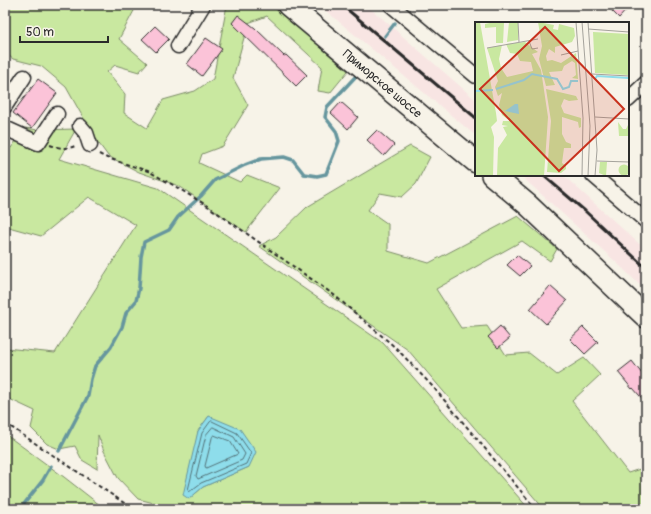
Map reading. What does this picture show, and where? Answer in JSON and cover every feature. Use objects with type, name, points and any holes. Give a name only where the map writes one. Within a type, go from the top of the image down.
[{"type":"highway","name":"Приморское шоссе","points":[[288,5],[475,161]]},
{"type":"highway","name":"Приморское шоссе","points":[[308,5],[475,145]]},
{"type":"highway","points":[[493,176],[528,205],[646,317]]},
{"type":"highway","points":[[511,176],[613,268],[646,300]]},
{"type":"street","points":[[178,46],[203,5]]},
{"type":"street","points":[[391,5],[475,75]]},
{"type":"street","points":[[5,106],[24,77]]},
{"type":"street","points":[[629,99],[646,83]]},
{"type":"street","points":[[5,128],[38,143],[56,114]]},
{"type":"street","points":[[80,126],[86,133],[90,145]]},
{"type":"street","points":[[594,176],[646,221]]},
{"type":"path","points":[[38,143],[62,148],[72,148],[81,143],[90,145],[99,154],[107,158],[148,172],[179,188],[208,207],[334,295],[396,348],[434,388],[536,509]]},
{"type":"path","points":[[5,423],[133,509]]},
{"type":"shaded area","points":[[319,5],[366,5],[384,20],[475,99],[475,135]]},
{"type":"shaded area","points":[[521,176],[564,176],[646,250],[646,291]]},
{"type":"green space","points":[[5,5],[137,5],[119,39],[147,63],[139,72],[115,65],[107,72],[125,94],[124,113],[147,128],[163,100],[195,91],[213,79],[227,5],[270,5],[348,71],[330,93],[318,91],[322,67],[267,16],[248,23],[233,78],[248,105],[223,146],[202,154],[199,163],[240,182],[247,175],[280,188],[246,232],[179,186],[139,172],[108,156],[94,137],[66,87],[41,66],[13,59],[5,53]]},
{"type":"green space","points":[[25,128],[38,130],[76,129],[59,159],[158,188],[383,343],[529,509],[168,509],[162,505],[138,499],[118,478],[104,451],[98,435],[97,469],[82,460],[75,446],[59,449],[47,444],[31,428],[35,411],[5,397],[5,348],[55,353],[136,225],[89,197],[41,236],[5,226],[5,147],[11,148]],"holes":[[[209,416],[249,467],[203,487],[189,499],[198,431]]]},
{"type":"green space","points":[[410,146],[430,157],[416,184],[402,197],[380,193],[368,210],[388,224],[388,251],[429,263],[518,216],[557,249],[550,261],[522,241],[436,289],[461,328],[487,326],[506,355],[529,353],[557,375],[584,358],[600,375],[572,401],[628,473],[646,467],[646,509],[544,509],[408,350],[259,246],[276,237],[307,207]]},
{"type":"green space","points":[[5,434],[64,477],[105,509],[5,509]]},
{"type":"water","points":[[209,416],[240,429],[256,452],[249,467],[203,487],[189,499],[183,495],[198,431]]},
{"type":"building","points":[[606,5],[631,5],[619,18]]},
{"type":"building","points":[[238,15],[255,28],[284,56],[286,55],[307,75],[296,86],[232,23]]},
{"type":"building","points":[[155,26],[169,39],[156,52],[142,39]]},
{"type":"building","points":[[206,38],[222,49],[202,76],[187,64]]},
{"type":"building","points":[[38,79],[57,93],[32,128],[13,113]]},
{"type":"building","points":[[341,102],[358,117],[348,129],[331,113]]},
{"type":"building","points":[[377,130],[394,145],[384,156],[367,140]]},
{"type":"building","points":[[517,255],[530,266],[520,276],[507,265]]},
{"type":"building","points":[[550,286],[567,301],[546,324],[530,309]]},
{"type":"building","points":[[500,326],[510,338],[498,348],[488,337]]},
{"type":"building","points":[[583,327],[598,342],[585,354],[570,339]]},
{"type":"building","points":[[632,361],[646,379],[646,403],[618,372]]},
{"type":"waterway","points":[[385,36],[395,23]]},
{"type":"waterway","points":[[59,451],[88,396],[95,366],[111,347],[122,327],[126,313],[136,301],[139,288],[141,257],[144,242],[169,230],[178,217],[201,196],[215,180],[261,159],[284,157],[293,160],[304,174],[317,176],[326,174],[339,141],[336,131],[325,117],[327,107],[356,76]]},
{"type":"waterway","points":[[20,509],[43,480],[51,466]]},
{"type":"railway","points":[[342,5],[475,117]]},
{"type":"railway","points":[[544,176],[585,211],[646,268]]}]
